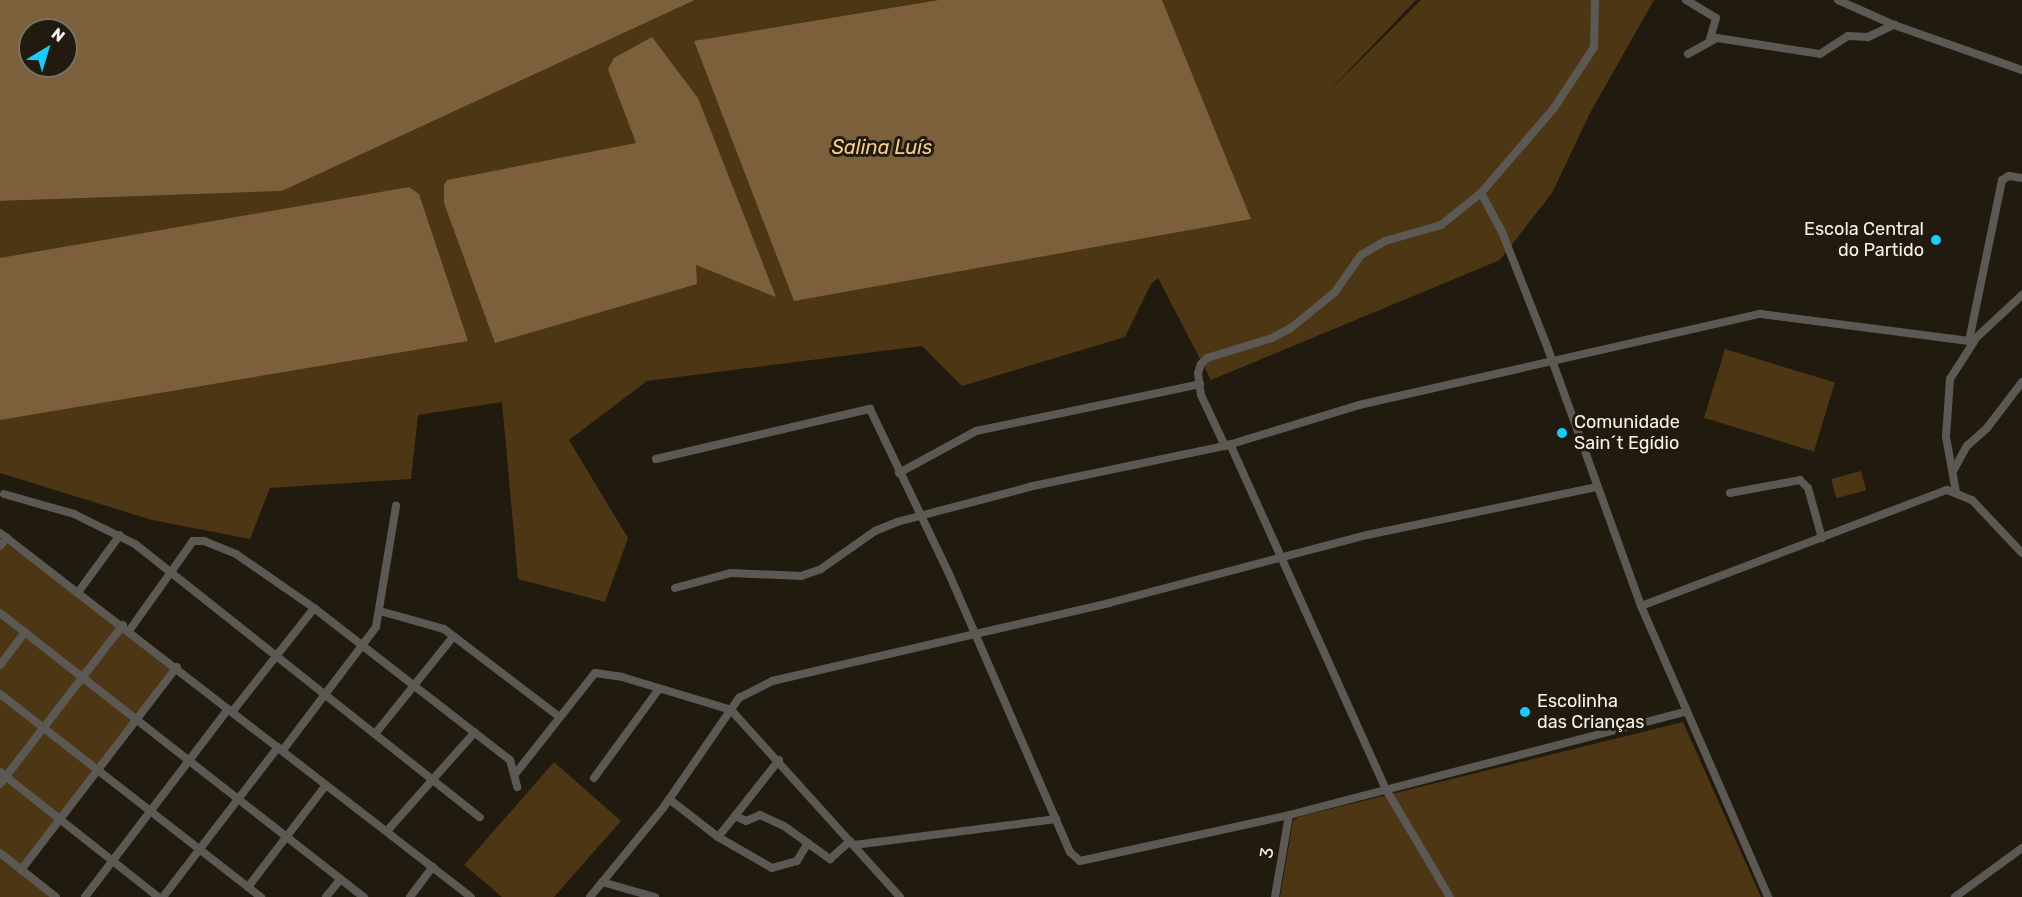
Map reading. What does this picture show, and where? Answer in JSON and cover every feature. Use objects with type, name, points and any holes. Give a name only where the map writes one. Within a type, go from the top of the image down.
[{"type":"street","points":[[1450,897],[1387,791],[1281,558],[1227,445],[1208,412],[1198,373],[1207,358],[1272,338],[1291,328],[1335,292],[1361,255],[1385,241],[1441,225],[1481,193],[1554,108],[1594,47],[1595,0]]},
{"type":"street","points":[[1686,0],[1716,18],[1710,39],[1688,54]]},
{"type":"street","points":[[1838,0],[1894,25],[2022,70]]},
{"type":"street","points":[[1710,39],[1820,54],[1848,36],[1868,38],[1894,25]]},
{"type":"street","points":[[1956,492],[1946,437],[1947,392],[1973,339],[2002,180],[2009,176],[2022,178]]},
{"type":"street","points":[[1481,193],[1502,232],[1641,606],[1685,712],[1768,897]]},
{"type":"street","points":[[675,588],[744,572],[801,576],[821,569],[875,531],[921,516],[1033,486],[1227,445],[1359,405],[1773,313],[1973,339],[2022,295]]},
{"type":"street","points":[[1953,471],[1967,446],[1987,428],[2022,382]]},
{"type":"street","points":[[899,473],[976,431],[1200,384]]},
{"type":"street","points":[[656,459],[870,409],[921,516],[1070,852],[1080,861],[1290,815],[1685,712]]},
{"type":"street","points":[[1730,493],[1800,480],[1808,488],[1822,538]]},
{"type":"street","points":[[590,897],[669,799],[730,710],[748,691],[772,681],[974,635],[1427,521],[1596,487]]},
{"type":"street","points":[[1641,606],[1947,490],[1972,500],[2022,553]]},
{"type":"street","points":[[4,494],[74,514],[120,535],[174,573],[480,817]]},
{"type":"street","points":[[163,897],[238,798],[327,695],[364,647],[380,611],[396,506]]},
{"type":"street","points":[[0,546],[3,535],[79,591],[471,897]]},
{"type":"street","points":[[79,591],[120,535]]},
{"type":"street","points":[[0,784],[3,775],[43,728],[80,677],[174,573],[193,541],[204,541],[260,566],[414,683],[510,760],[516,773],[517,787]]},
{"type":"street","points":[[85,897],[188,760],[278,656],[315,608]]},
{"type":"street","points":[[380,611],[437,625],[558,716]]},
{"type":"street","points":[[0,613],[364,897]]},
{"type":"street","points":[[0,665],[25,632]]},
{"type":"street","points":[[375,734],[453,637]]},
{"type":"street","points":[[21,870],[177,667]]},
{"type":"street","points":[[516,773],[558,716],[594,673],[730,710],[779,760],[900,897]]},
{"type":"street","points":[[594,778],[659,689]]},
{"type":"street","points":[[0,694],[250,892],[261,897]]},
{"type":"street","points":[[387,831],[431,777],[475,732]]},
{"type":"street","points":[[718,837],[779,760]]},
{"type":"street","points":[[3,775],[158,897]]},
{"type":"street","points":[[250,892],[286,837],[326,785]]},
{"type":"street","points":[[669,799],[718,837],[772,868],[797,861],[808,843]]},
{"type":"street","points":[[735,816],[746,820],[760,815],[808,843],[830,859],[852,843],[1056,819]]},
{"type":"street","name":"3","points":[[1275,897],[1290,815]]},
{"type":"street","points":[[1955,897],[2022,848]]},
{"type":"street","points":[[0,853],[56,897]]},
{"type":"street","points":[[410,897],[433,867]]},
{"type":"street","points":[[326,897],[340,879]]},
{"type":"street","points":[[602,882],[655,897]]},
{"type":"shaded area","points":[[695,0],[1416,0],[1326,94],[1421,0],[1654,0],[1590,113],[1552,193],[1500,260],[1211,380],[1158,278],[1151,284],[1125,337],[962,386],[922,346],[647,381],[569,440],[628,538],[605,602],[518,579],[502,402],[418,415],[411,479],[270,488],[250,539],[152,520],[0,473],[0,201],[282,191]]},
{"type":"shaded area","points":[[1725,349],[1835,383],[1814,451],[1704,418]]},
{"type":"shaded area","points":[[1861,471],[1866,490],[1836,498],[1831,479]]},
{"type":"shaded area","points":[[0,539],[174,667],[23,870],[54,897],[0,897]]},
{"type":"shaded area","points":[[1683,722],[1761,897],[1280,897],[1293,821],[1298,817]]},
{"type":"shaded area","points":[[554,762],[621,821],[554,897],[502,897],[464,865]]},
{"type":"water","points":[[0,0],[695,0],[282,191],[0,201]]},
{"type":"water","name":"Salina Luís","points":[[939,0],[1162,0],[1251,219],[794,301],[694,41]]},
{"type":"water","points":[[652,37],[698,98],[776,297],[696,265],[697,284],[495,343],[444,203],[444,185],[447,180],[636,143],[608,69],[614,58]]},
{"type":"water","points":[[409,187],[419,194],[468,341],[0,420],[0,258]]},
{"type":"place","name":"Escola Central do Partido","points":[[1936,240]]},
{"type":"place","name":"Comunidade Sain´t Egídio","points":[[1562,433]]},
{"type":"place","name":"Escolinha das Crianças","points":[[1525,712]]}]
